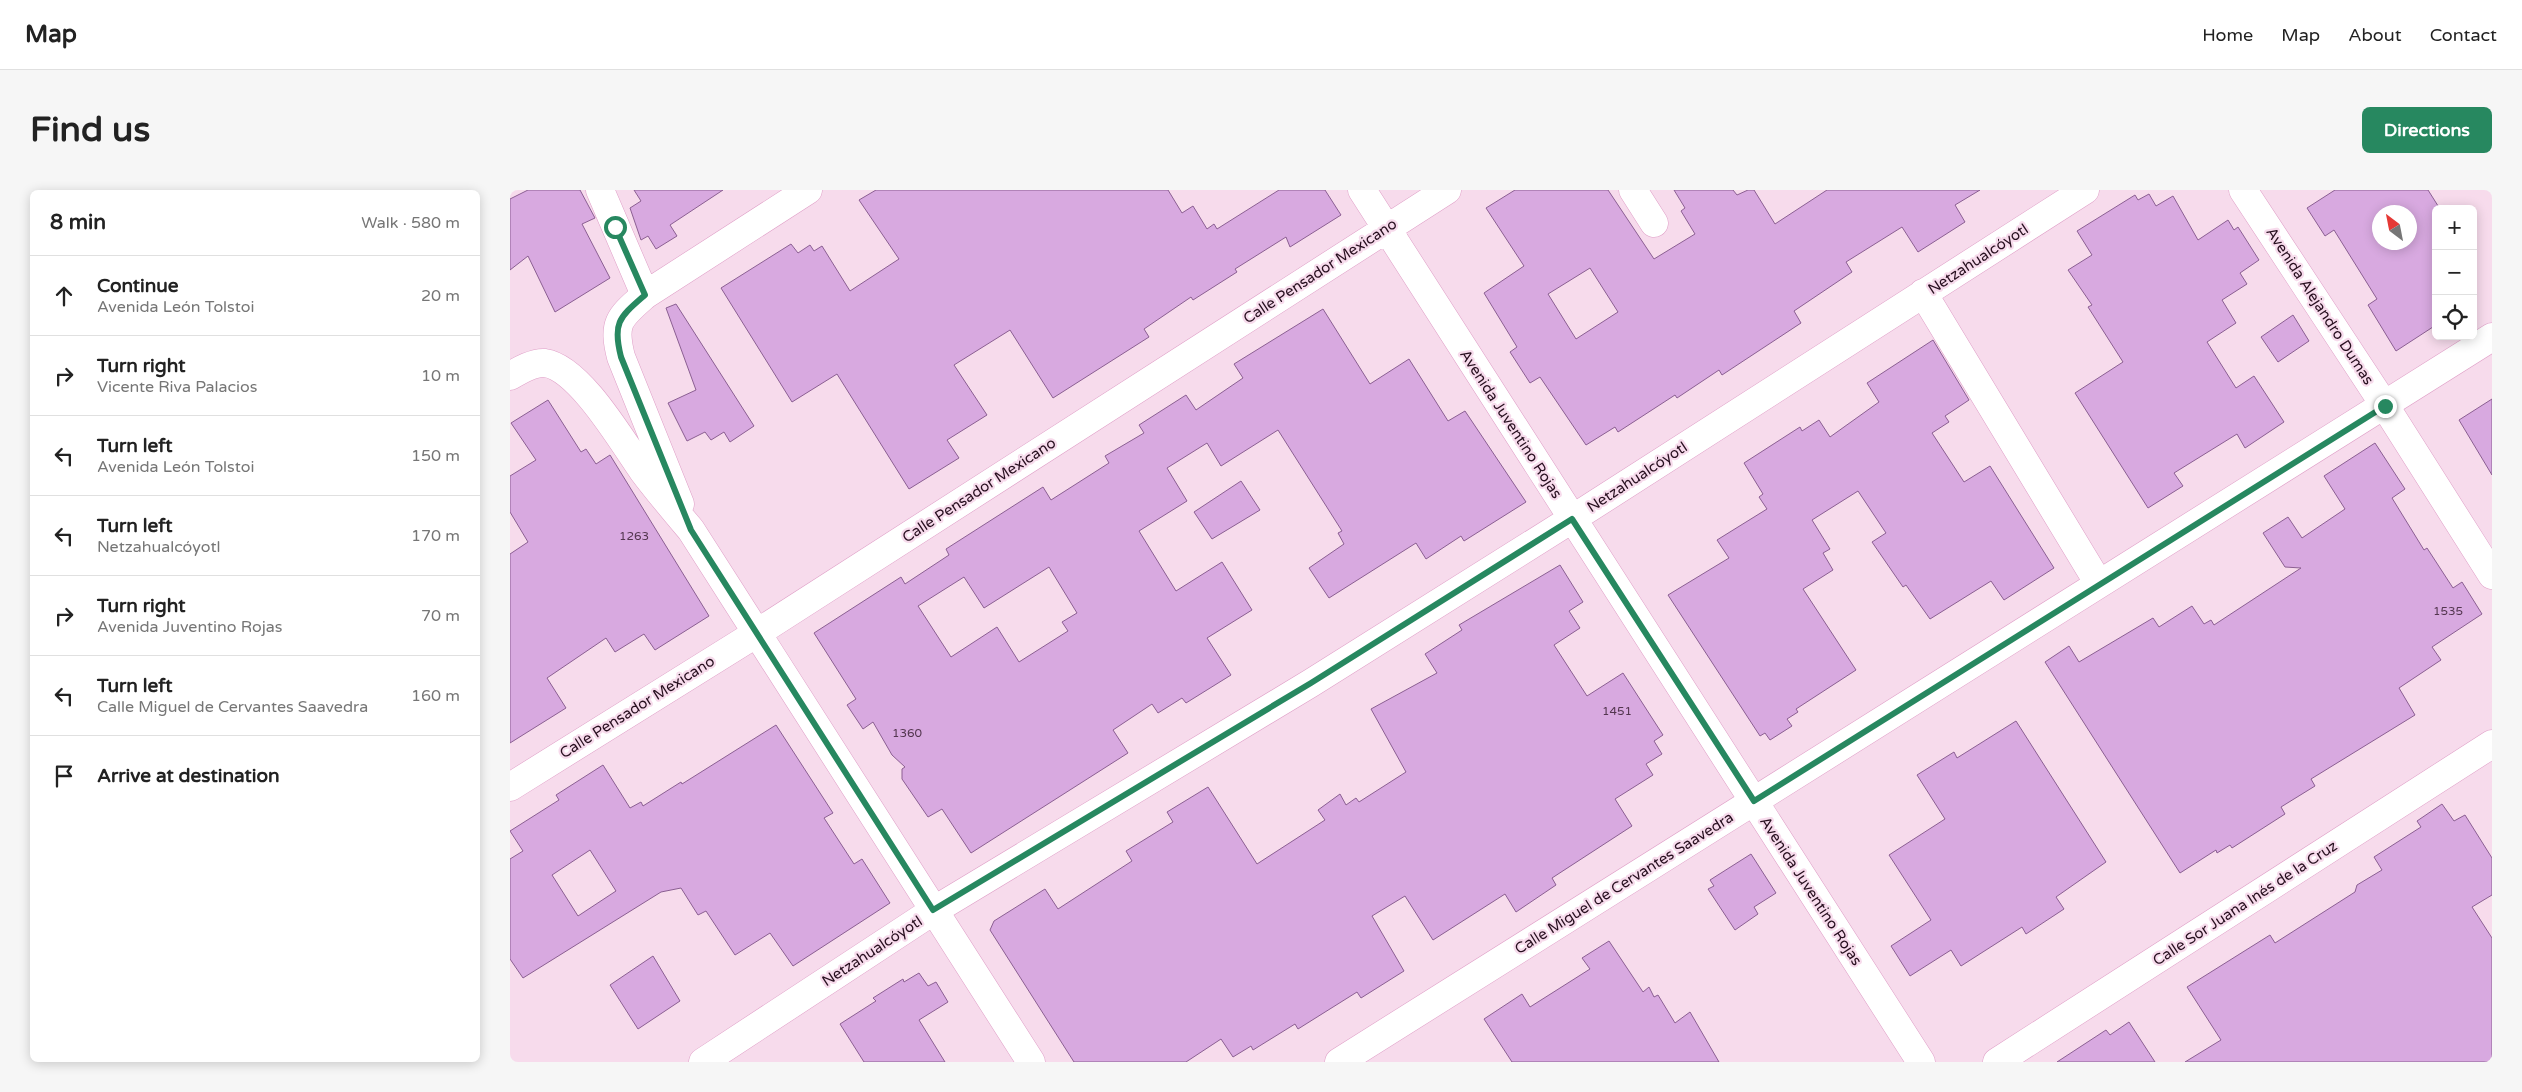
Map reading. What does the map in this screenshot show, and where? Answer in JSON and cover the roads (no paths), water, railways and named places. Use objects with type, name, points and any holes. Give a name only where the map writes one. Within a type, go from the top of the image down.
[{"type":"street","points":[[600,190],[645,295]]},
{"type":"street","points":[[691,530],[621,357],[617,341],[617,324],[628,310],[645,295],[808,190]]},
{"type":"street","name":"Avenida Juventino Rojas","points":[[1362,190],[1921,1062]]},
{"type":"street","name":"Calle Pensador Mexicano","points":[[510,787],[757,633],[1385,228],[1447,190]]},
{"type":"street","points":[[1633,190],[1654,222]]},
{"type":"street","name":"Netzahualcóyotl","points":[[703,1062],[933,910],[1311,683],[1572,519],[2085,190]]},
{"type":"street","name":"Avenida Alejandro Dumas","points":[[2243,190],[2385,406],[2492,575]]},
{"type":"street","points":[[1923,294],[2100,584]]},
{"type":"street","name":"Calle Miguel de Cervantes Saavedra","points":[[1339,1062],[2492,337]]},
{"type":"street","points":[[510,376],[528,366],[545,363],[568,373],[582,386],[645,472],[691,530],[1031,1062]]},
{"type":"street","name":"Calle Sor Juana Inés de la Cruz","points":[[1997,1062],[2492,744]]}]
